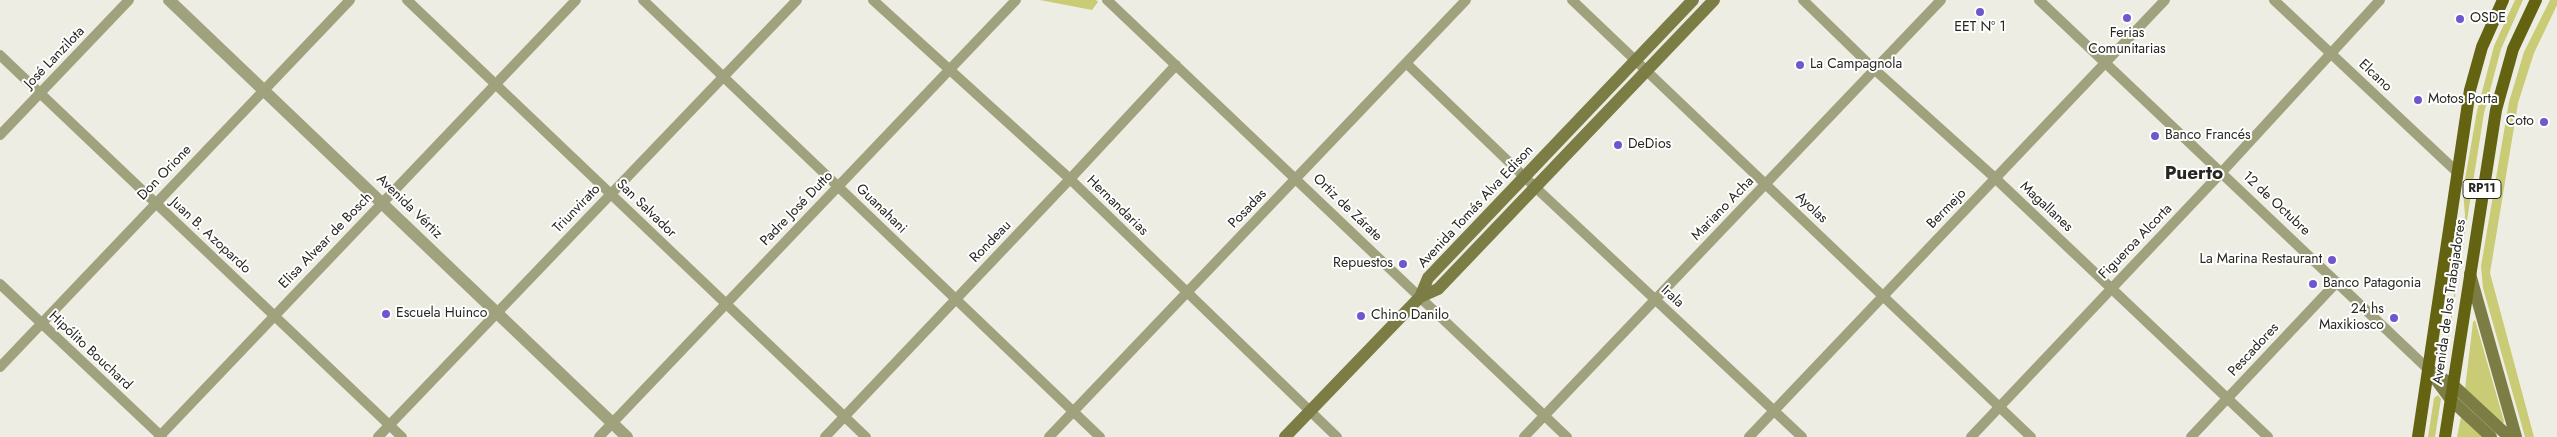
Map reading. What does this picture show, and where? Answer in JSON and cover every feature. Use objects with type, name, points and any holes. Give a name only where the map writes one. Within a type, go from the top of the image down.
[{"type":"main road","name":"Avenida Tomás Alva Edison","points":[[1285,437],[1420,297],[1428,278],[1693,0]]},
{"type":"main road","name":"Avenida Tomás Alva Edison","points":[[1420,297],[1438,289],[1714,0]]},
{"type":"main road","name":"Avenida de los Trabajadores","points":[[2418,437],[2456,172],[2472,81],[2487,35],[2503,0]]},
{"type":"main road","name":"Avenida de los Trabajadores","points":[[2445,437],[2469,272],[2500,92],[2513,49],[2536,0]]},
{"type":"main road","points":[[2469,272],[2516,437]]},
{"type":"main road","points":[[2428,369],[2451,400],[2491,437]]},
{"type":"main road","name":"12 de Octubre","points":[[2428,369],[2453,385],[2509,437]]},
{"type":"street","name":"José Lanzilota","points":[[0,135],[129,0]]},
{"type":"street","name":"Avenida Vértiz","points":[[169,0],[262,91],[382,202],[627,437]]},
{"type":"street","name":"Don Orione","points":[[0,367],[350,0]]},
{"type":"street","name":"San Salvador","points":[[406,0],[866,437]]},
{"type":"street","name":"Elisa Alvear de Bosch","points":[[160,436],[576,0]]},
{"type":"street","name":"Guanahani","points":[[643,0],[1100,437]]},
{"type":"street","name":"Triunvirato","points":[[378,437],[797,0]]},
{"type":"street","name":"Hernandarias","points":[[873,0],[948,71],[1070,179],[1337,437]]},
{"type":"street","name":"Padre José Dutto","points":[[599,437],[1016,0]]},
{"type":"street","name":"Ortiz de Zárate","points":[[1107,0],[1567,437]]},
{"type":"street","name":"Posadas","points":[[1050,437],[1466,0]]},
{"type":"street","name":"Ayolas","points":[[1572,0],[2031,437]]},
{"type":"street","name":"Magallanes","points":[[1803,0],[1874,69],[1995,178],[2268,437]]},
{"type":"street","name":"Mariano Acha","points":[[1524,437],[1941,0]]},
{"type":"street","name":"12 de Octubre","points":[[2039,0],[2428,369]]},
{"type":"street","name":"Bermejo","points":[[1749,437],[2165,0]]},
{"type":"street","name":"Elcano","points":[[2274,0],[2456,172]]},
{"type":"street","name":"Figueroa Alcorta","points":[[1971,437],[2221,173],[2380,0]]},
{"type":"street","name":"Juan B. Azopardo","points":[[0,55],[402,437]]},
{"type":"street","name":"Irala","points":[[1406,63],[1524,177],[1802,437]]},
{"type":"street","name":"Rondeau","points":[[824,437],[1070,179],[1176,64]]},
{"type":"street","name":"Pescadores","points":[[2191,437],[2337,282]]},
{"type":"street","name":"Hipólito Bouchard","points":[[0,284],[160,436]]},
{"type":"shaded area","points":[[1040,0],[1096,0],[1098,2],[1092,10]]},
{"type":"shaded area","points":[[2515,0],[2523,0],[2501,49],[2484,113],[2444,366],[2465,215],[2463,191],[2477,111],[2494,46]]},
{"type":"shaded area","points":[[2550,0],[2557,0],[2557,5],[2534,53],[2518,103],[2490,273],[2534,437],[2525,437],[2483,288],[2481,266],[2509,102],[2524,52]]},
{"type":"shaded area","points":[[2475,320],[2504,421],[2503,424],[2465,389],[2473,322]]},
{"type":"shaded area","points":[[2438,395],[2441,399],[2435,437],[2428,437],[2434,398]]},
{"type":"shaded area","points":[[2461,417],[2484,437],[2457,437]]},
{"type":"place","name":"EET Nº 1","points":[[1980,12]]},
{"type":"place","name":"Ferias Comunitarias","points":[[2127,18]]},
{"type":"place","name":"OSDE","points":[[2460,19]]},
{"type":"place","name":"La Campagnola","points":[[1800,65]]},
{"type":"place","name":"Motos Porta","points":[[2418,100]]},
{"type":"place","name":"Coto","points":[[2544,122]]},
{"type":"place","name":"Banco Francés","points":[[2155,136]]},
{"type":"place","name":"DeDios","points":[[1618,145]]},
{"type":"place","name":"La Marina Restaurant","points":[[2332,260]]},
{"type":"place","name":"Repuestos","points":[[1403,264]]},
{"type":"place","name":"Banco Patagonia","points":[[2313,284]]},
{"type":"place","name":"Escuela Huinco","points":[[386,314]]},
{"type":"place","name":"Chino Danilo","points":[[1361,316]]},
{"type":"place","name":"24 hs Maxikiosco","points":[[2394,318]]},
{"type":"district","name":"Puerto","points":[[2194,174]]}]
